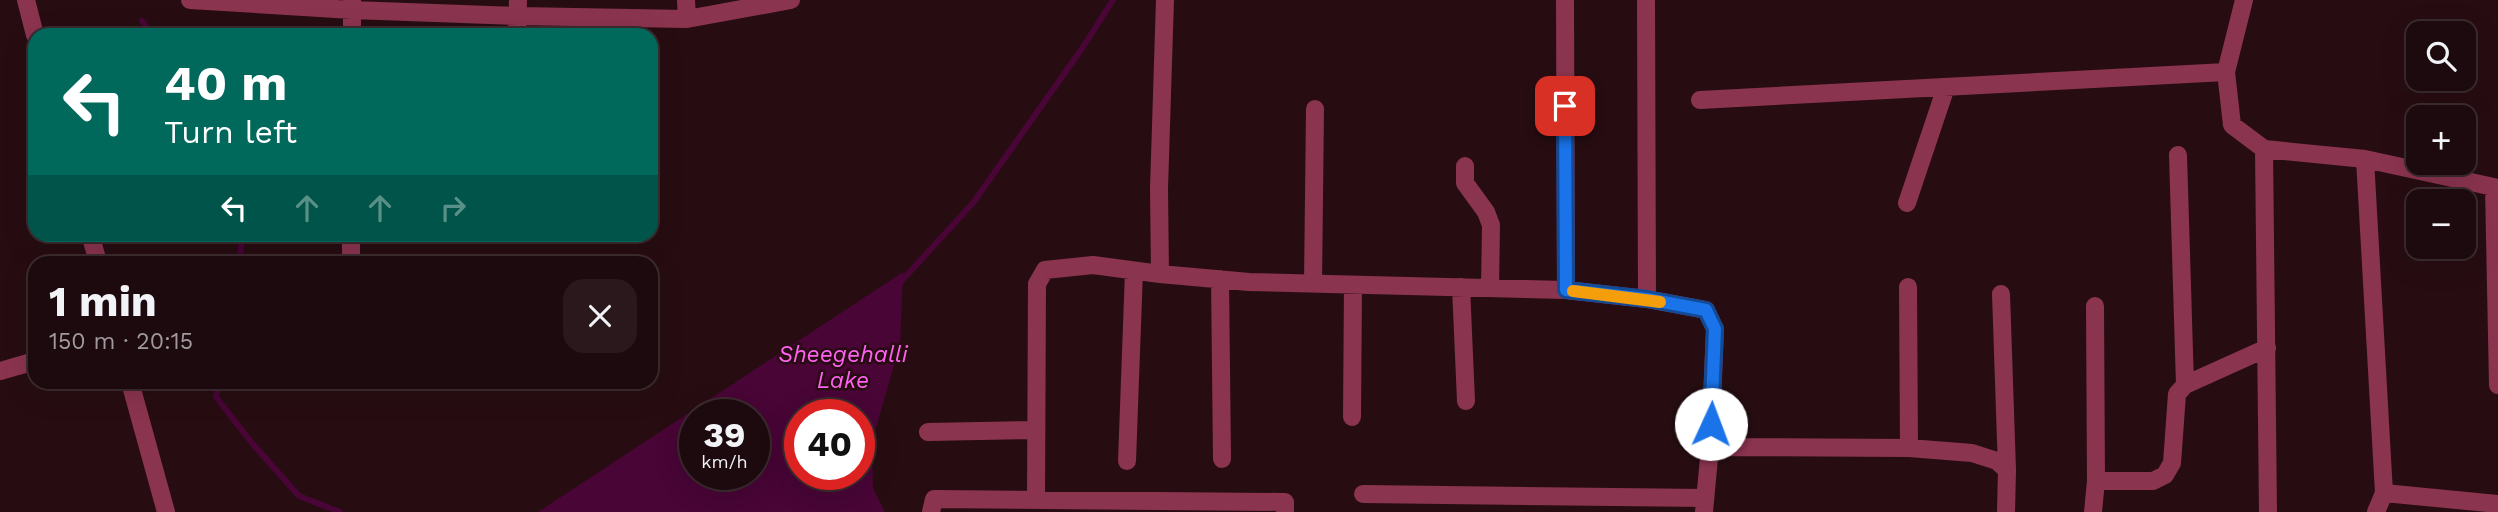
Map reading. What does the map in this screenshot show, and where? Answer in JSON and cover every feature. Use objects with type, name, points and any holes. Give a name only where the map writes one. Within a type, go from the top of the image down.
[{"type":"street","points":[[26,0],[33,28]]},
{"type":"street","points":[[190,0],[518,8],[687,19],[791,0]]},
{"type":"street","points":[[687,0],[687,19]]},
{"type":"street","points":[[1160,274],[1164,0]]},
{"type":"street","points":[[1565,0],[1566,290]]},
{"type":"street","points":[[1646,0],[1647,299]]},
{"type":"street","points":[[2244,0],[2227,72],[2232,125],[2264,149],[2365,159],[2496,188],[2498,385]]},
{"type":"street","points":[[352,5],[352,28]]},
{"type":"street","points":[[517,28],[518,8]]},
{"type":"street","points":[[1700,100],[2227,72]]},
{"type":"street","points":[[1907,203],[1946,87]]},
{"type":"street","points":[[1313,284],[1315,109]]},
{"type":"street","points":[[2264,149],[2268,512]]},
{"type":"street","points":[[2178,155],[2185,385]]},
{"type":"street","points":[[2365,159],[2384,493],[2375,512]]},
{"type":"street","points":[[1465,166],[1465,183],[1486,212],[1491,225],[1490,288]]},
{"type":"street","points":[[1036,500],[1037,284],[1045,270],[1093,265],[1160,274],[1313,284],[1566,290],[1647,299],[1706,310],[1715,329],[1710,447],[1704,505],[1363,494]]},
{"type":"street","points":[[1128,461],[1134,271]]},
{"type":"street","points":[[1220,279],[1222,459]]},
{"type":"street","points":[[1352,417],[1353,285]]},
{"type":"street","points":[[1908,287],[1909,448]]},
{"type":"street","points":[[1461,288],[1465,401]]},
{"type":"street","points":[[2001,294],[2006,512]]},
{"type":"street","points":[[2093,512],[2096,481],[2095,306]]},
{"type":"street","points":[[2096,481],[2153,481],[2165,475],[2172,463],[2177,394],[2185,385],[2267,348]]},
{"type":"street","points":[[0,371],[28,362]]},
{"type":"street","points":[[132,389],[166,512]]},
{"type":"street","points":[[928,432],[1035,430]]},
{"type":"street","points":[[1710,447],[1909,448],[1972,453],[1997,461],[2007,470]]},
{"type":"street","points":[[2384,493],[2498,504]]},
{"type":"street","points":[[931,512],[934,499],[1285,502],[1284,512]]},
{"type":"water","name":"Sheegehalli Lake","points":[[903,272],[900,345],[875,432],[875,399],[784,399],[784,490],[874,490],[885,512],[538,512],[679,419],[679,490],[770,490],[770,399],[710,399]]},
{"type":"waterway","points":[[897,286],[973,203],[1113,0]]},
{"type":"waterway","points":[[142,21],[148,28]]},
{"type":"waterway","points":[[240,256],[242,242]]},
{"type":"waterway","points":[[218,389],[216,397],[299,496],[340,512]]},
{"type":"slow traffic","points":[[1573,291],[1660,302]]},
{"type":"route","points":[[1565,106],[1566,290],[1647,299],[1706,310],[1715,329],[1711,424]]}]
